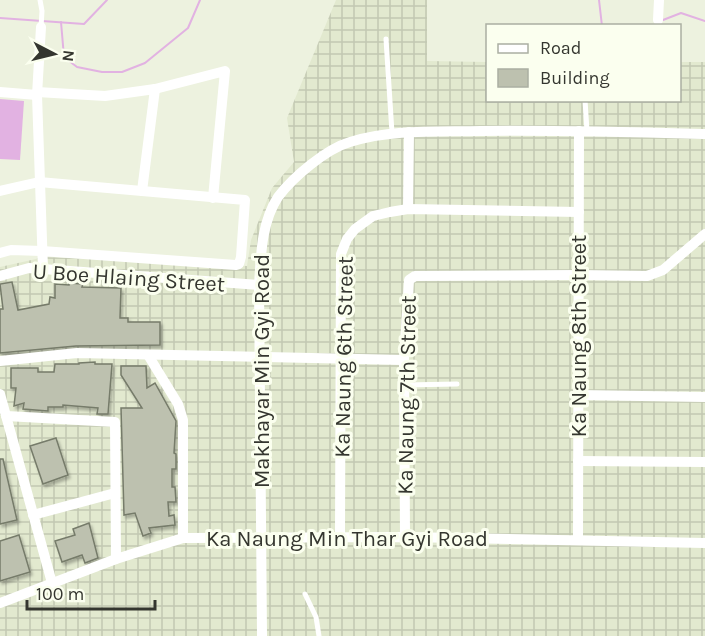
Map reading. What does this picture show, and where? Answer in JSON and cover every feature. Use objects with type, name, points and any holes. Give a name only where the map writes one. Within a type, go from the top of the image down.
[{"type":"street","points":[[658,20],[659,0]]},
{"type":"street","points":[[41,27],[37,94],[43,269]]},
{"type":"street","points":[[0,92],[105,96],[155,88],[225,72],[213,198]]},
{"type":"street","points":[[142,191],[155,88]]},
{"type":"street","name":"Makhayar Min Gyi Road","points":[[262,636],[259,285],[261,248],[267,221],[279,197],[327,152],[350,142],[392,133],[583,131],[705,134]]},
{"type":"street","name":"Ka Naung 8th Street","points":[[578,540],[579,212],[583,131]]},
{"type":"street","points":[[408,209],[409,132]]},
{"type":"street","points":[[0,190],[39,182],[245,200],[239,264],[42,251],[0,252]]},
{"type":"street","name":"Ka Naung 6th Street","points":[[340,537],[341,254],[347,239],[355,229],[373,216],[408,209],[579,212]]},
{"type":"street","points":[[579,275],[647,276],[663,270],[705,234]]},
{"type":"street","name":"U Boe Hlaing Street","points":[[0,276],[29,268],[259,285]]},
{"type":"street","name":"Ka Naung 7th Street","points":[[405,537],[404,360],[409,280],[415,276],[579,275]]},
{"type":"street","points":[[0,361],[77,353],[404,360]]},
{"type":"street","points":[[148,355],[178,404],[183,420],[183,538]]},
{"type":"street","points":[[0,394],[52,583]]},
{"type":"street","points":[[578,395],[701,397]]},
{"type":"street","points":[[6,416],[115,422],[116,560]]},
{"type":"street","points":[[578,461],[705,462]]},
{"type":"street","points":[[33,515],[115,493]]},
{"type":"street","name":"Ka Naung Min Thar Gyi Road","points":[[0,603],[183,538],[405,537],[705,543]]},
{"type":"lane","points":[[39,0],[42,11],[41,27]]},
{"type":"lane","points":[[386,39],[392,133]]},
{"type":"lane","points":[[583,131],[585,102]]},
{"type":"lane","points":[[404,385],[457,384]]},
{"type":"lane","points":[[701,397],[705,388]]},
{"type":"lane","points":[[305,594],[316,617],[319,636]]},
{"type":"shaded area","points":[[336,0],[427,0],[427,61],[486,62],[486,102],[681,102],[681,62],[705,62],[705,636],[0,636],[0,267],[45,257],[247,266],[251,240],[272,188],[294,162],[287,118]]},
{"type":"shaded area","points":[[0,99],[24,101],[20,160],[0,159]]},
{"type":"building","points":[[12,282],[18,310],[49,304],[50,297],[55,298],[55,284],[69,285],[69,283],[83,284],[82,287],[121,288],[120,318],[128,318],[128,322],[160,322],[160,345],[76,346],[0,353],[0,309],[3,309],[0,284]]},
{"type":"building","points":[[95,362],[95,364],[112,364],[108,414],[97,414],[98,408],[63,405],[63,407],[48,407],[48,411],[23,409],[24,403],[14,406],[16,388],[11,388],[11,368],[38,368],[38,372],[54,372],[55,364]]},
{"type":"building","points":[[121,366],[146,366],[147,388],[155,383],[176,421],[174,453],[176,454],[176,469],[172,469],[172,487],[175,487],[176,502],[168,502],[169,516],[174,515],[175,525],[149,528],[151,533],[143,536],[135,513],[124,515],[121,408],[142,408],[121,375]]},
{"type":"building","points":[[56,438],[68,475],[43,484],[30,446]]},
{"type":"building","points":[[0,459],[3,459],[17,520],[0,524]]},
{"type":"building","points":[[89,523],[98,558],[85,563],[82,555],[62,562],[55,541],[75,535],[73,529]]},
{"type":"building","points":[[19,535],[30,572],[0,581],[0,541]]},
{"type":"waterway","points":[[0,18],[84,24],[107,0]]},
{"type":"waterway","points":[[61,22],[64,57],[77,67],[102,72],[122,72],[145,63],[188,28],[200,0]]},
{"type":"waterway","points":[[599,0],[602,24]]},
{"type":"waterway","points":[[663,20],[681,13],[705,21]]}]
